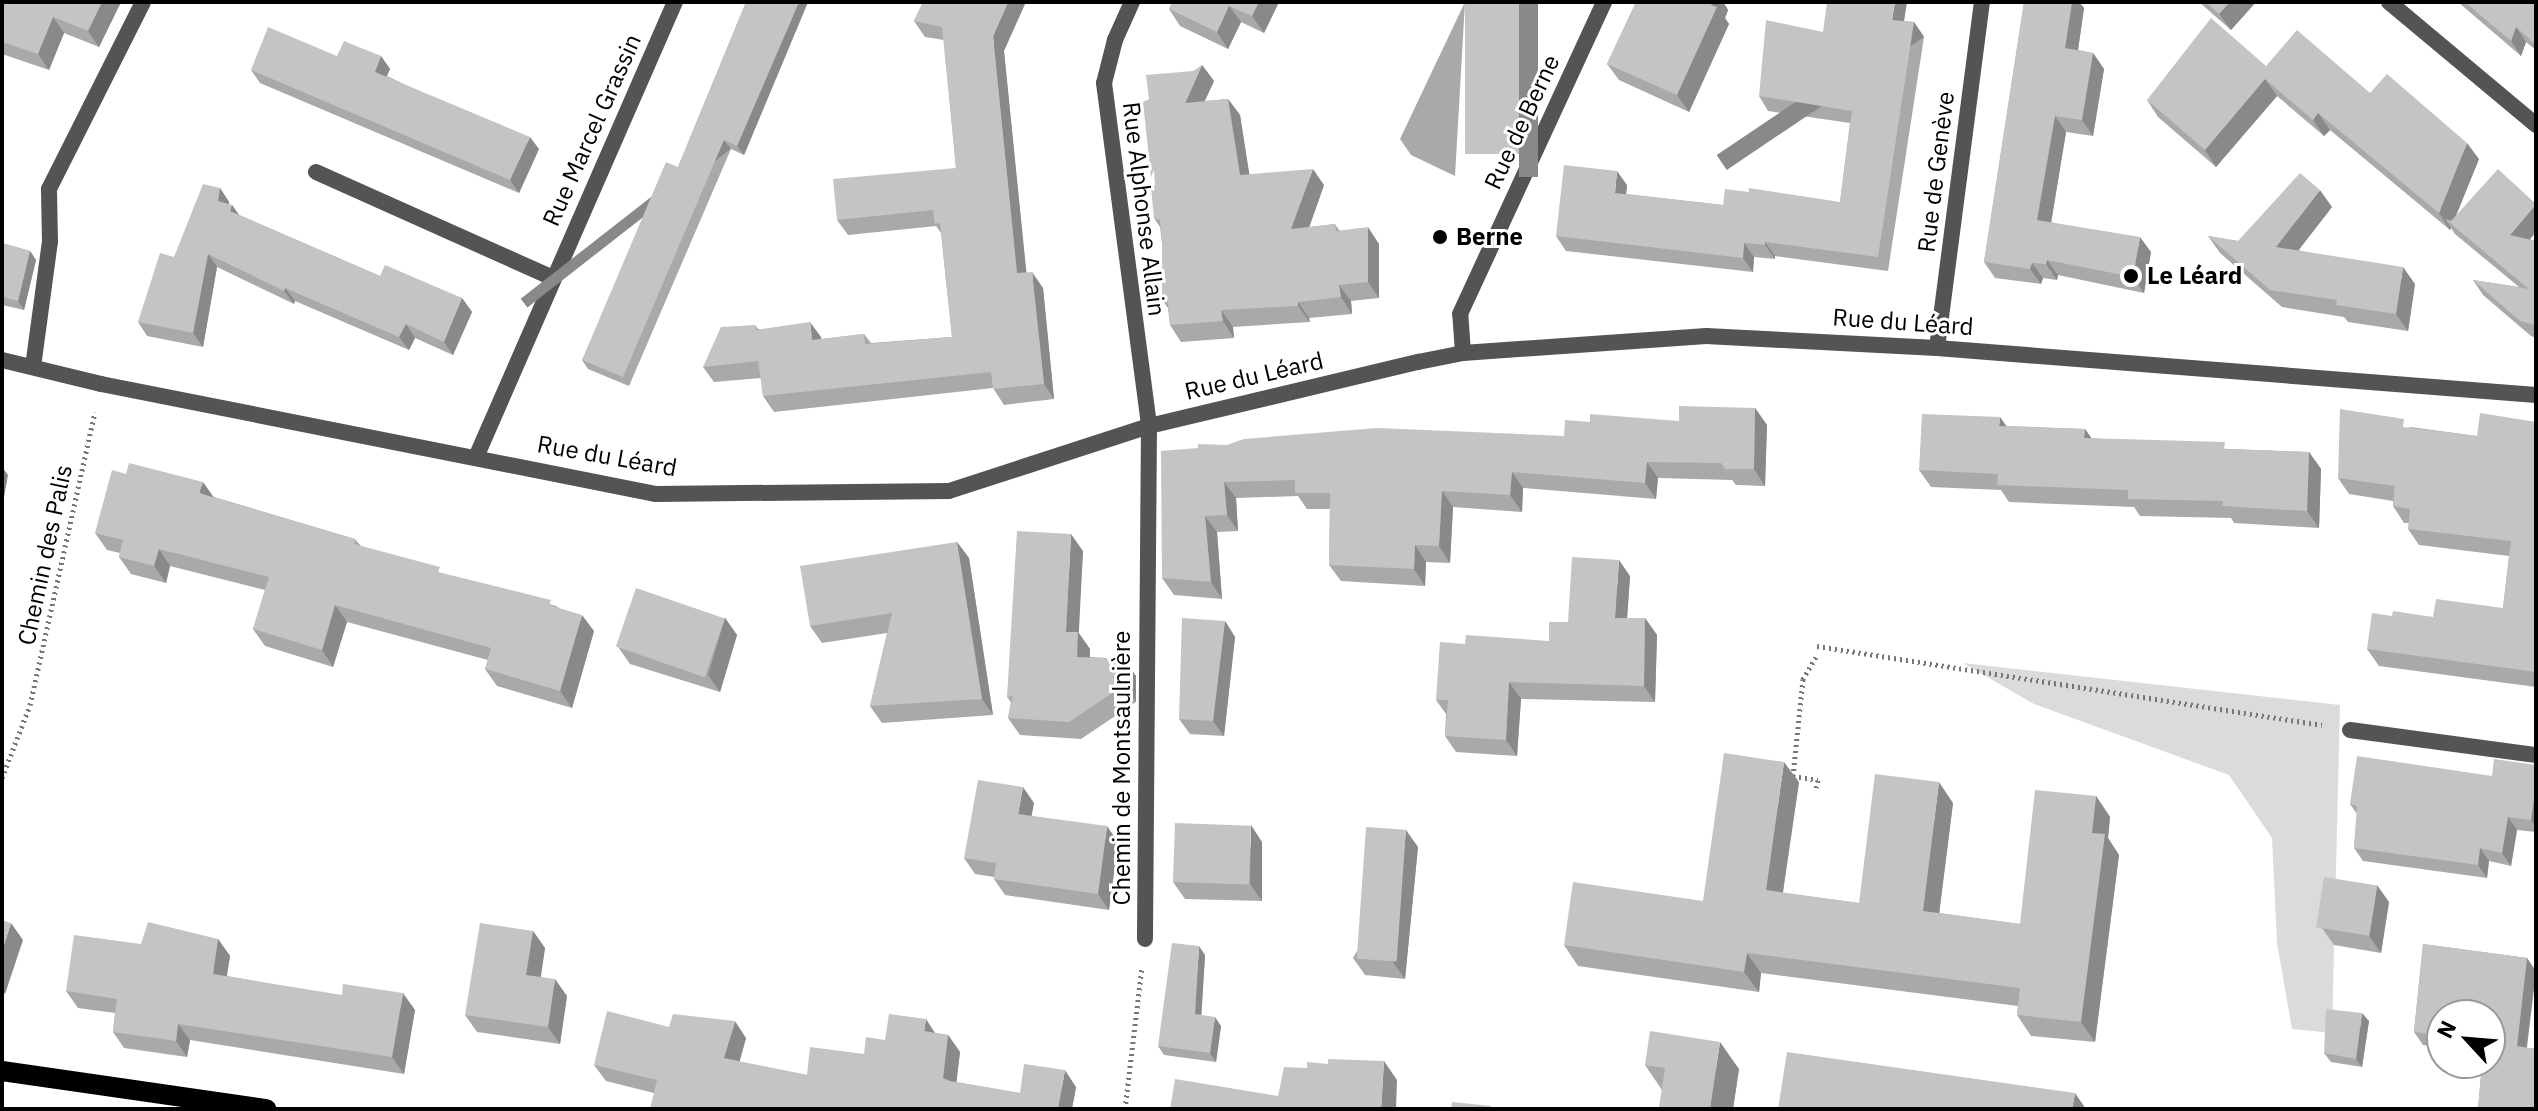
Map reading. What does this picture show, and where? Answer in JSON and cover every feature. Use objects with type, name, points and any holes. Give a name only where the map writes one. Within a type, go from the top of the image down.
[{"type":"main road","points":[[2,1071],[266,1109]]},
{"type":"street","points":[[33,367],[50,242],[49,189],[143,2]]},
{"type":"street","name":"Rue Marcel Grassin","points":[[477,455],[675,2]]},
{"type":"street","name":"Rue Alphonse Allain","points":[[1132,2],[1115,40],[1104,83],[1149,426]]},
{"type":"street","name":"Rue de Berne","points":[[1463,353],[1460,314],[1604,2]]},
{"type":"street","name":"Rue de Genève","points":[[1937,348],[1982,2]]},
{"type":"street","points":[[2389,2],[2536,125]]},
{"type":"street","points":[[316,172],[553,278]]},
{"type":"street","name":"Rue du Léard","points":[[2,360],[101,384],[477,455],[656,494],[949,491],[1149,426],[1463,353],[1706,336],[1937,348],[2536,395]]},
{"type":"street","name":"Chemin de Montsaulnière","points":[[1145,939],[1149,426]]},
{"type":"street","points":[[2350,730],[2536,755]]},
{"type":"path","name":"Chemin des Palis","points":[[2,778],[30,705],[101,384]]},
{"type":"path","points":[[1817,646],[2350,730]]},
{"type":"path","points":[[1816,657],[1803,679],[1793,776],[1818,780],[1816,788]]},
{"type":"path","name":"Chemin de Montsaulnière","points":[[1125,1109],[1145,939]]},
{"type":"shaded area","points":[[1963,663],[2340,705],[2332,1033],[2292,1029],[2277,943],[2272,838],[2229,775],[2034,704]]},
{"type":"building","points":[[2,2],[102,2],[88,31],[53,17],[38,54],[2,42]]},
{"type":"building","points":[[746,2],[799,2],[737,146],[724,140],[623,377],[582,360],[666,162],[678,167]]},
{"type":"building","points":[[923,2],[1008,2],[993,36],[1017,273],[1032,272],[1044,384],[993,389],[991,372],[763,396],[758,361],[703,367],[721,327],[755,325],[756,330],[810,322],[812,340],[864,334],[865,344],[952,337],[940,223],[935,224],[933,210],[837,220],[833,179],[956,168],[942,27],[914,21]]},
{"type":"building","points":[[1172,2],[1259,2],[1252,16],[1229,6],[1217,32],[1169,9]]},
{"type":"building","points":[[1465,2],[1519,2],[1519,154],[1465,154]]},
{"type":"building","points":[[1636,2],[1712,2],[1711,5],[1717,7],[1677,95],[1607,64]]},
{"type":"building","points":[[1827,2],[1895,2],[1892,20],[1914,22],[1878,257],[1765,242],[1765,245],[1744,243],[1743,258],[1556,236],[1564,165],[1617,171],[1615,193],[1723,205],[1725,189],[1749,192],[1749,188],[1840,202],[1852,111],[1759,96],[1766,20],[1823,32]]},
{"type":"building","points":[[2024,2],[2072,2],[2065,48],[2093,53],[2082,120],[2055,116],[2037,220],[2140,237],[2133,277],[2047,260],[2046,264],[2032,263],[2030,269],[1984,262]]},
{"type":"building","points":[[2206,2],[2230,2],[2219,14]]},
{"type":"building","points":[[2465,2],[2536,2],[2536,45],[2516,27],[2511,41]]},
{"type":"building","points":[[2211,18],[2266,66],[2297,30],[2370,93],[2387,74],[2467,143],[2439,213],[2318,113],[2313,120],[2265,79],[2205,150],[2147,100]]},
{"type":"building","points":[[268,27],[337,56],[344,41],[381,56],[375,72],[530,137],[510,180],[251,70]]},
{"type":"building","points":[[1202,65],[1185,103],[1228,99],[1240,175],[1313,169],[1291,229],[1335,224],[1336,231],[1368,227],[1368,282],[1339,285],[1341,297],[1298,302],[1298,306],[1221,310],[1223,321],[1170,325],[1168,303],[1162,300],[1160,220],[1154,218],[1151,188],[1155,185],[1154,170],[1151,177],[1143,102],[1149,99],[1146,75],[1193,71]]},
{"type":"building","points":[[2498,169],[2536,204],[2510,235],[2536,241],[2536,325],[2520,321],[2473,280],[2529,289],[2445,219],[2451,221]]},
{"type":"building","points":[[2300,173],[2320,190],[2276,247],[2403,267],[2396,314],[2336,305],[2337,300],[2270,290],[2208,236],[2238,241]]},
{"type":"building","points":[[203,184],[220,188],[218,201],[232,205],[230,211],[380,276],[385,265],[462,298],[444,342],[406,324],[399,337],[285,288],[284,291],[208,254],[193,333],[138,322],[160,253],[174,257]]},
{"type":"building","points":[[2,243],[30,251],[18,301],[2,297]]},
{"type":"building","points":[[1679,406],[1755,408],[1754,469],[1725,469],[1721,463],[1647,462],[1645,483],[1512,472],[1510,495],[1442,491],[1439,546],[1415,545],[1414,569],[1329,565],[1330,493],[1295,493],[1295,480],[1224,482],[1227,515],[1205,516],[1211,582],[1162,578],[1161,451],[1198,448],[1198,444],[1227,445],[1244,439],[1377,428],[1564,436],[1565,420],[1590,422],[1590,414],[1679,421]]},
{"type":"building","points":[[2340,409],[2404,419],[2403,427],[2477,436],[2480,413],[2536,422],[2536,672],[2367,649],[2372,613],[2392,616],[2393,611],[2433,617],[2436,599],[2503,608],[2511,541],[2408,529],[2410,509],[2393,506],[2395,486],[2338,478]]},
{"type":"building","points":[[1922,414],[2000,417],[1999,426],[2085,429],[2084,438],[2225,442],[2224,449],[2309,452],[2307,511],[2222,506],[2223,501],[2128,499],[2128,490],[1997,485],[1998,474],[1919,470]]},
{"type":"building","points":[[129,463],[203,482],[199,493],[355,539],[354,544],[440,567],[438,572],[551,600],[549,605],[582,615],[560,691],[485,669],[491,648],[335,605],[322,650],[253,629],[269,577],[159,549],[154,566],[119,557],[123,540],[95,533],[112,470],[126,474]]},
{"type":"building","points":[[1017,531],[1071,534],[1066,632],[1078,632],[1077,657],[1124,659],[1124,685],[1069,722],[1008,718],[1013,696],[1007,697]]},
{"type":"building","points":[[957,542],[982,699],[870,706],[892,613],[810,626],[800,566]]},
{"type":"building","points":[[1572,557],[1619,560],[1615,618],[1645,618],[1644,686],[1509,682],[1506,740],[1445,736],[1448,700],[1436,700],[1440,642],[1465,644],[1466,635],[1549,641],[1549,622],[1568,622]]},
{"type":"building","points":[[636,588],[725,619],[705,677],[616,647]]},
{"type":"building","points":[[1182,618],[1225,621],[1213,721],[1179,719]]},
{"type":"building","points":[[1724,753],[1784,762],[1766,890],[1859,903],[1875,774],[1939,782],[1923,911],[2020,924],[2035,790],[2096,796],[2092,833],[2105,834],[2081,1022],[2017,1015],[2020,988],[1747,953],[1744,972],[1564,945],[1573,882],[1703,901]]},
{"type":"building","points":[[2357,756],[2492,776],[2494,759],[2536,765],[2531,820],[2508,817],[2502,853],[2480,848],[2478,865],[2354,848],[2357,806],[2350,804]]},
{"type":"building","points":[[978,780],[1023,787],[1018,814],[1107,826],[1098,894],[994,879],[996,863],[964,858]]},
{"type":"building","points":[[1175,823],[1251,826],[1249,885],[1173,882]]},
{"type":"building","points":[[1366,827],[1406,830],[1397,961],[1357,959]]},
{"type":"building","points":[[2324,877],[2377,885],[2369,936],[2316,927]]},
{"type":"building","points":[[2,920],[11,923],[2,951]]},
{"type":"building","points":[[148,922],[218,939],[213,974],[342,995],[343,984],[403,993],[392,1057],[178,1024],[176,1041],[113,1032],[117,999],[66,991],[74,935],[141,944]]},
{"type":"building","points":[[480,923],[533,931],[526,975],[555,979],[548,1027],[465,1015]]},
{"type":"building","points":[[1172,943],[1199,946],[1195,1014],[1215,1017],[1210,1053],[1158,1046]]},
{"type":"building","points":[[2423,944],[2527,958],[2517,1046],[2536,1049],[2536,1109],[2478,1109],[2481,1079],[2506,1079],[2506,999],[2426,999],[2426,1034],[2414,1032]]},
{"type":"building","points":[[2326,1009],[2362,1013],[2356,1059],[2324,1053]]},
{"type":"building","points":[[607,1011],[669,1027],[673,1014],[735,1021],[724,1058],[807,1075],[810,1047],[864,1054],[866,1037],[885,1040],[889,1014],[926,1019],[924,1031],[948,1035],[943,1078],[950,1081],[1020,1093],[1024,1064],[1065,1070],[1058,1109],[650,1109],[657,1080],[594,1065]]},
{"type":"building","points":[[1650,1031],[1720,1042],[1710,1109],[1659,1109],[1665,1068],[1645,1065]]},
{"type":"building","points":[[1787,1052],[2075,1093],[2072,1109],[1778,1109]]},
{"type":"building","points":[[1328,1059],[1384,1061],[1381,1109],[1170,1109],[1175,1079],[1278,1096],[1284,1067],[1307,1068],[1307,1062],[1328,1064]]},
{"type":"building","points":[[1452,1102],[1491,1106],[1491,1109],[1451,1109]]},
{"type":"place","name":"Berne","points":[[1440,237]]},
{"type":"place","name":"Le Léard","points":[[2131,276]]}]
